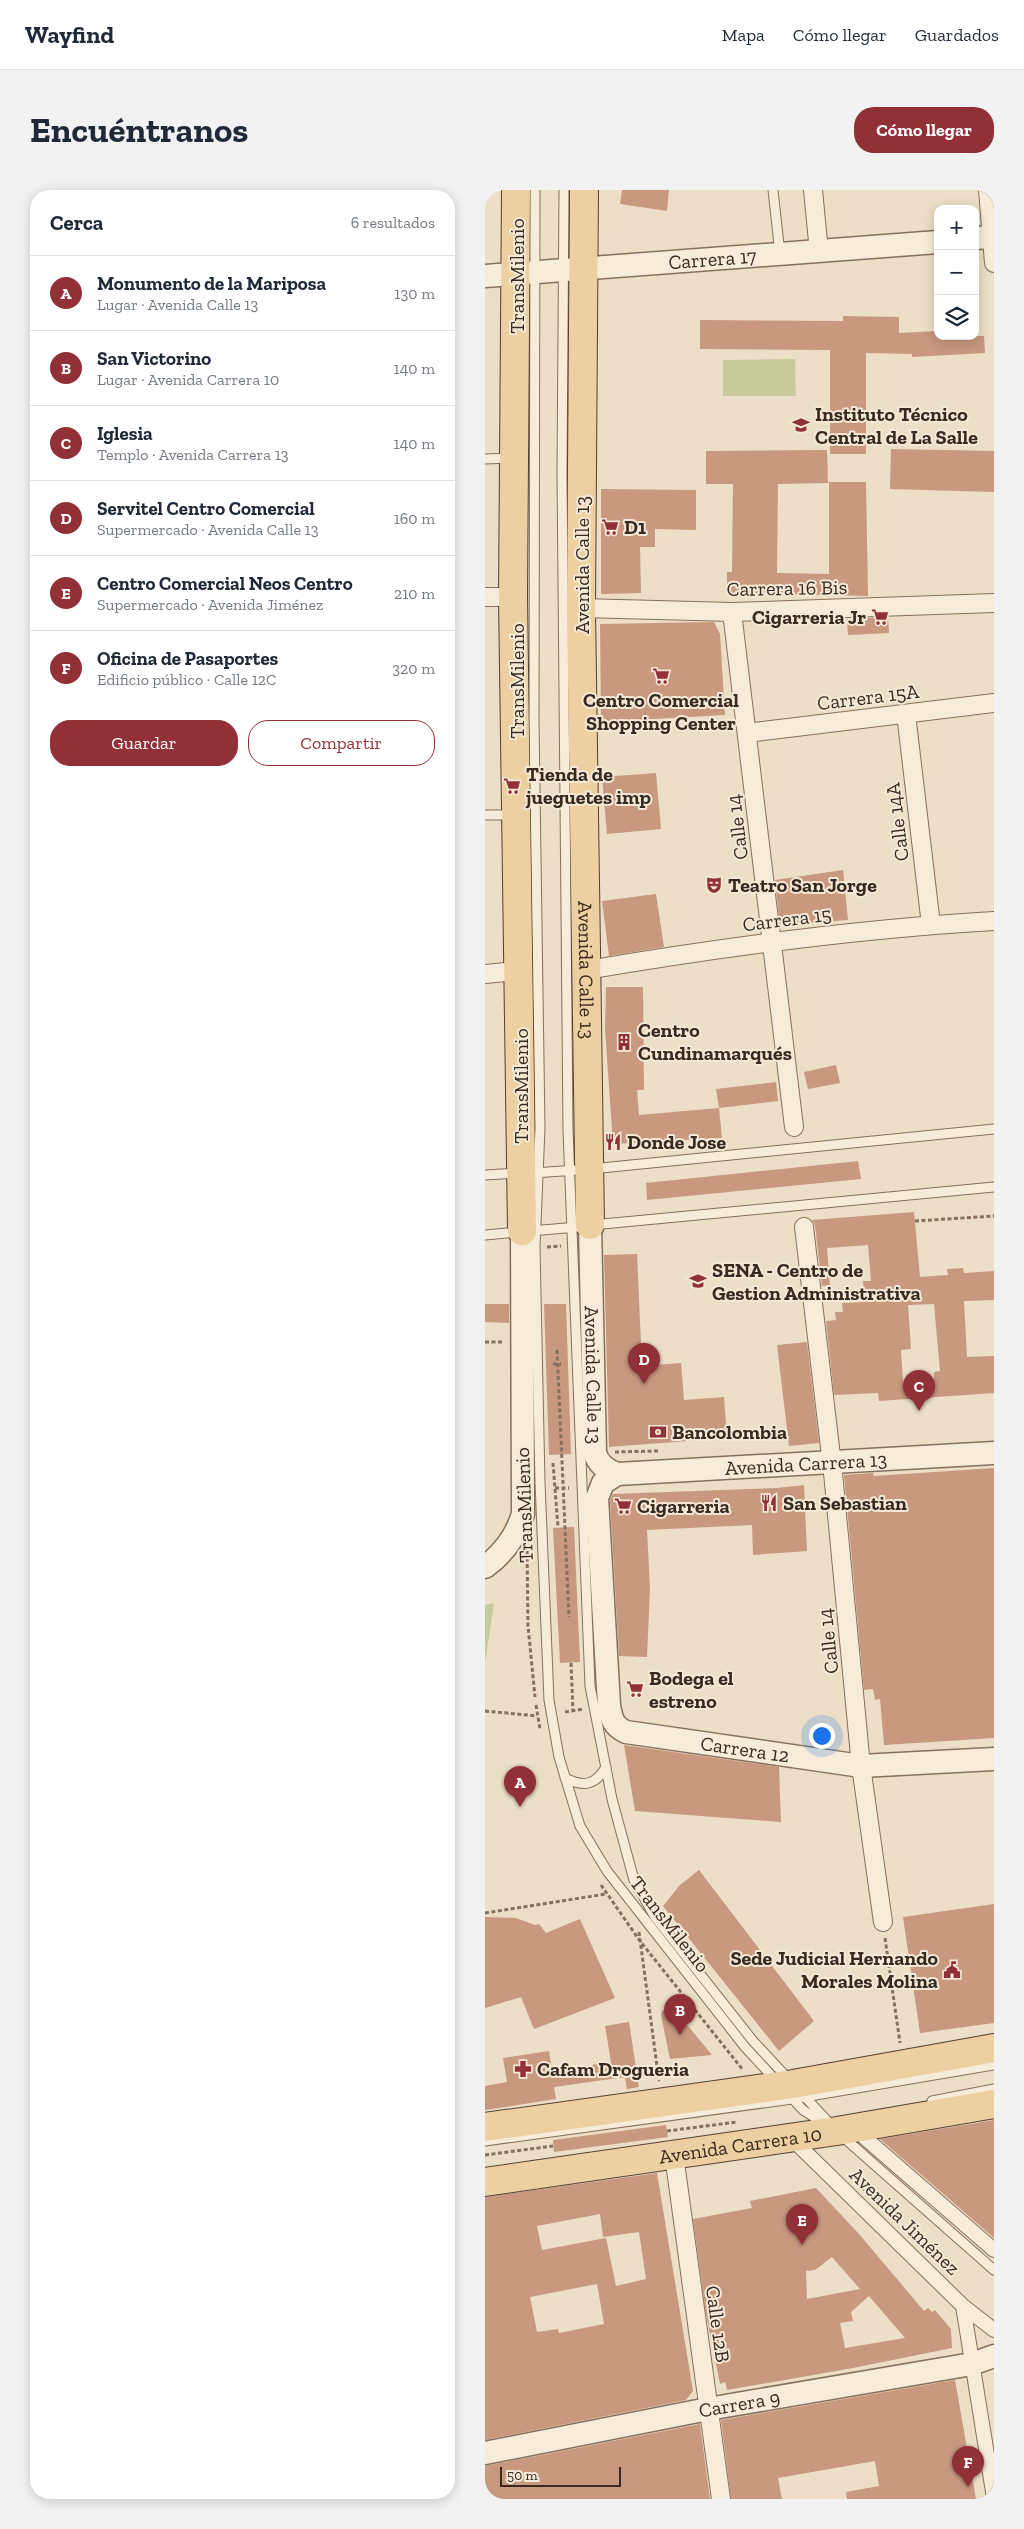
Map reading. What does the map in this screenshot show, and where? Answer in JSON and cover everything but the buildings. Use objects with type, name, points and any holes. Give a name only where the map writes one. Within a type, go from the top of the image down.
[{"type":"main road","points":[[515,190],[525,273],[513,458],[517,971],[533,1236]]},
{"type":"main road","name":"Avenida Calle 13","points":[[581,1226],[579,1170],[587,970],[573,268],[585,190]]},
{"type":"main road","points":[[485,2127],[662,2102],[793,2092],[994,2048]]},
{"type":"main road","name":"Avenida Carrera 10","points":[[485,2182],[671,2143],[800,2130],[829,2122],[994,2104]]},
{"type":"street","points":[[813,190],[819,252]]},
{"type":"street","points":[[988,190],[987,237],[994,263]]},
{"type":"street","name":"Carrera 17","points":[[485,276],[934,242]]},
{"type":"street","points":[[485,597],[513,597]]},
{"type":"street","name":"Carrera 16 Bis","points":[[581,608],[732,612],[994,604]]},
{"type":"street","name":"Calle 14","points":[[732,612],[794,1127]]},
{"type":"street","name":"Carrera 15A","points":[[747,733],[994,703]]},
{"type":"street","name":"Calle 14A","points":[[906,714],[931,924]]},
{"type":"street","name":"Carrera 15","points":[[587,970],[771,941],[931,924],[994,921]]},
{"type":"street","points":[[485,974],[517,971]]},
{"type":"street","name":"Avenida Calle 13","points":[[581,1226],[599,1363],[595,1452],[603,1468],[617,1474]]},
{"type":"street","name":"Calle 14","points":[[804,1227],[832,1461],[861,1766],[883,1922]]},
{"type":"street","points":[[485,1567],[502,1553],[512,1540],[520,1522],[524,1501],[533,1236]]},
{"type":"street","name":"Avenida Carrera 13","points":[[617,1474],[994,1453]]},
{"type":"street","name":"Carrera 12","points":[[617,1474],[603,1483],[597,1498],[609,1705],[612,1721],[617,1726],[626,1732],[861,1766],[994,1758]]},
{"type":"street","name":"Avenida Jiménez","points":[[800,2130],[963,2306],[994,2330]]},
{"type":"street","points":[[864,2138],[994,2250]]},
{"type":"street","name":"Calle 12B","points":[[671,2143],[721,2499]]},
{"type":"street","points":[[963,2306],[994,2498]]},
{"type":"street","name":"Carrera 9","points":[[485,2453],[708,2409],[972,2364],[994,2356]]},
{"type":"lane","name":"TransMilenio","points":[[530,1173],[539,1073],[525,273],[535,190]]},
{"type":"lane","points":[[564,190],[573,268],[562,473],[579,1170]]},
{"type":"lane","points":[[773,190],[780,254]]},
{"type":"lane","points":[[485,459],[513,458]]},
{"type":"lane","points":[[485,814],[515,815]]},
{"type":"lane","name":"TransMilenio","points":[[485,1176],[579,1170],[994,1129]]},
{"type":"lane","points":[[485,1235],[533,1236],[581,1226],[994,1187]]},
{"type":"lane","name":"TransMilenio","points":[[581,1226],[590,1686],[626,1856],[634,1880],[655,1917],[793,2092],[829,2122]]},
{"type":"lane","name":"TransMilenio","points":[[533,1236],[546,1661],[549,1700],[565,1778],[580,1826],[607,1871],[635,1909],[745,2048],[994,2270]]},
{"type":"lane","points":[[565,1778],[583,1785],[590,1784],[602,1774],[606,1767]]},
{"type":"lane","points":[[485,2141],[793,2092],[994,2065]]},
{"type":"lane","points":[[918,2104],[994,2089]]},
{"type":"path","points":[[915,1221],[994,1216]]},
{"type":"path","points":[[533,1236],[563,1246]]},
{"type":"path","points":[[557,1350],[569,1617]]},
{"type":"path","points":[[608,1452],[664,1451]]},
{"type":"path","points":[[553,1455],[558,1527]]},
{"type":"path","points":[[555,1488],[569,1488]]},
{"type":"path","points":[[527,1545],[528,1626],[537,1716],[541,1735]]},
{"type":"path","points":[[571,1663],[573,1711]]},
{"type":"path","points":[[565,1712],[587,1708]]},
{"type":"path","points":[[485,1711],[537,1716]]},
{"type":"path","points":[[597,1877],[606,1894],[640,1941],[748,2076]]},
{"type":"path","points":[[485,1913],[606,1894]]},
{"type":"path","points":[[635,1909],[662,2102]]},
{"type":"path","points":[[883,1922],[901,2051]]},
{"type":"path","points":[[735,2116],[738,2126]]},
{"type":"path","points":[[671,2143],[737,2122]]},
{"type":"path","points":[[485,2156],[553,2146]]},
{"type":"green space","points":[[795,359],[796,396],[723,396],[723,360]]},
{"type":"green space","points":[[494,1603],[485,1663],[485,1605]]},
{"type":"shaded area","points":[[858,2179],[900,2215],[897,2219],[855,2183]]},
{"type":"place","name":"Instituto Técnico Central de La Salle","points":[[801,425]]},
{"type":"place","name":"D1","points":[[610,527]]},
{"type":"place","name":"Cigarreria Jr","points":[[880,617]]},
{"type":"place","name":"Centro Comercial Shopping Center","points":[[661,676]]},
{"type":"place","name":"Tienda de jueguetes imp","points":[[512,786]]},
{"type":"place","name":"Teatro San Jorge","points":[[714,885]]},
{"type":"place","name":"Centro Cundinamarqués","points":[[624,1042]]},
{"type":"place","name":"Donde Jose","points":[[613,1142]]},
{"type":"place","name":"SENA - Centro de Gestion Administrativa","points":[[698,1281]]},
{"type":"place","name":"Servitel Centro Comercial","points":[[644,1384]]},
{"type":"place","name":"Iglesia","points":[[919,1411]]},
{"type":"place","name":"Bancolombia","points":[[658,1432]]},
{"type":"place","name":"San Sebastian","points":[[769,1503]]},
{"type":"place","name":"Cigarreria","points":[[623,1506]]},
{"type":"place","name":"Bodega el estreno","points":[[635,1689]]},
{"type":"place","name":"Monumento de la Mariposa","points":[[520,1807]]},
{"type":"place","name":"Sede Judicial Hernando Morales Molina","points":[[952,1970]]},
{"type":"place","name":"San Victorino","points":[[680,2035]]},
{"type":"place","name":"Cafam Drogueria","points":[[523,2069]]},
{"type":"place","name":"Centro Comercial Neos Centro","points":[[802,2245]]},
{"type":"place","name":"Oficina de Pasaportes","points":[[968,2487]]}]
